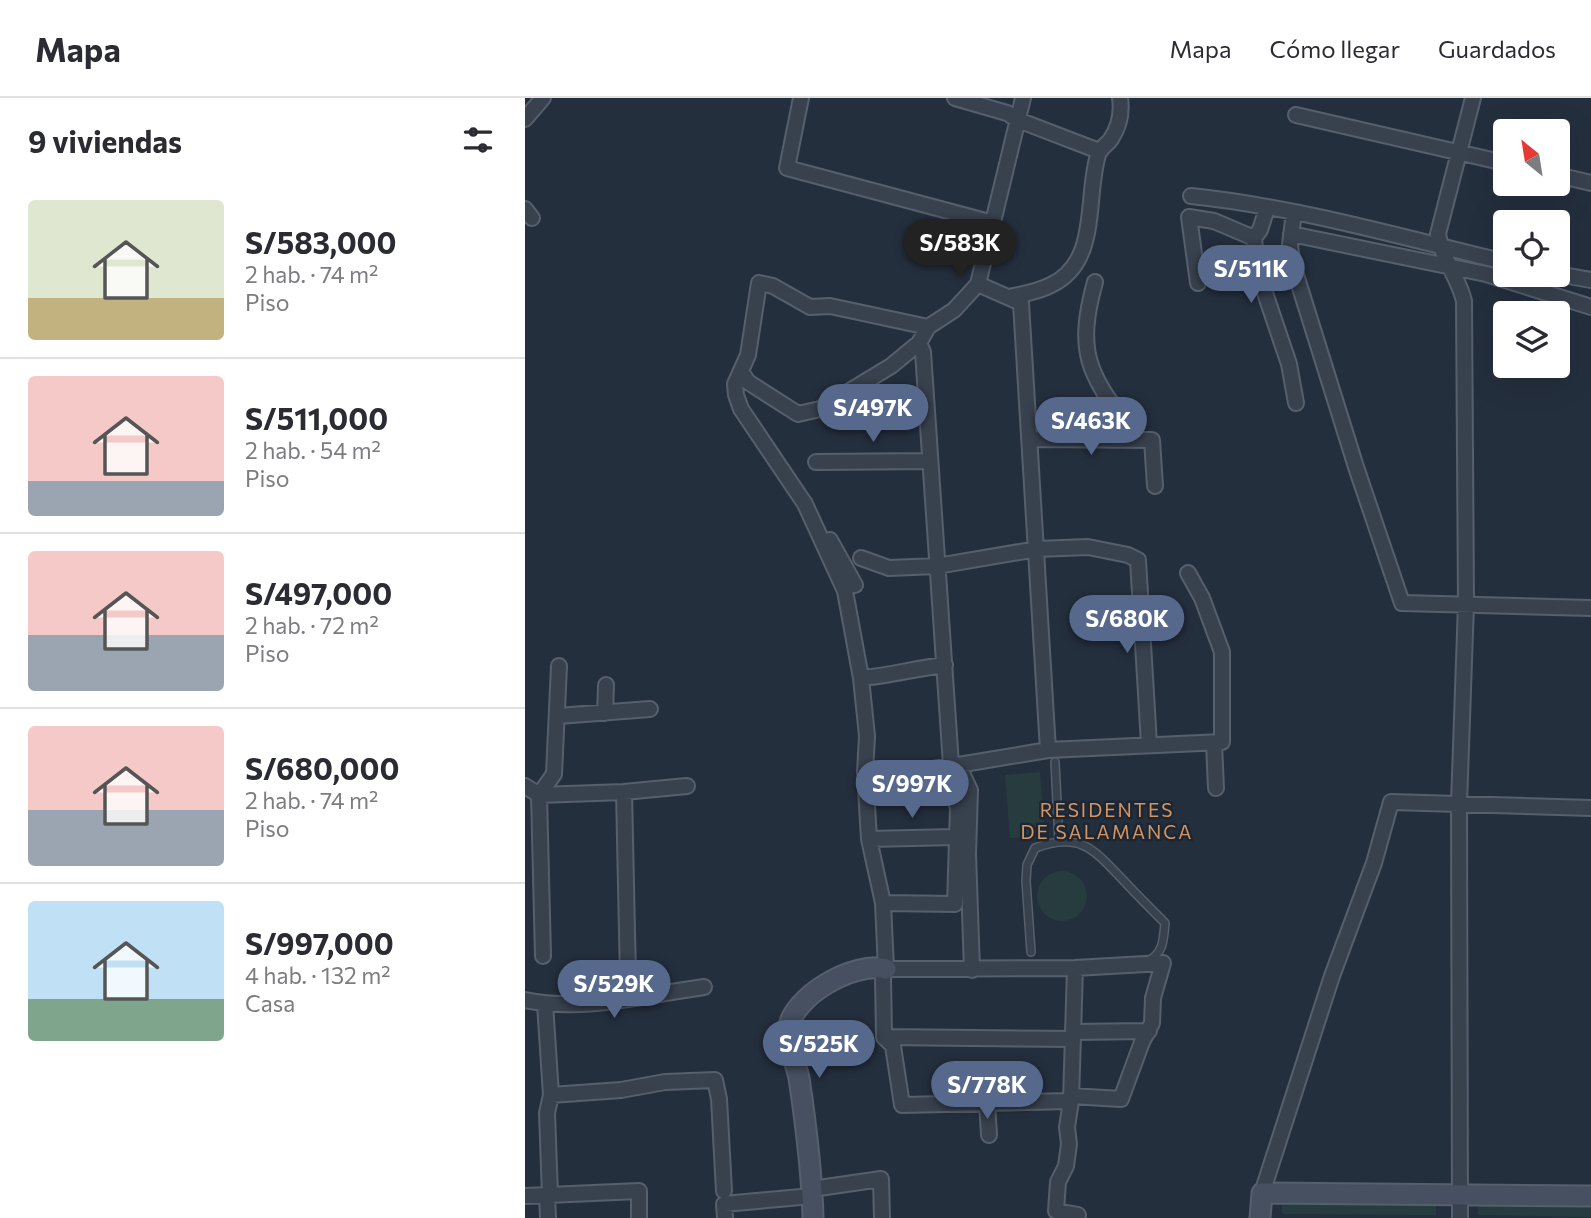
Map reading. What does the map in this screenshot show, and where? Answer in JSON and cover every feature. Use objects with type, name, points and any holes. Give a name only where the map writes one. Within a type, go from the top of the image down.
[{"type":"street","points":[[525,119],[543,98]]},
{"type":"street","points":[[801,98],[787,168],[993,222]]},
{"type":"street","points":[[955,98],[1007,113],[1018,120],[1099,151]]},
{"type":"street","points":[[741,373],[748,382],[798,414],[821,409],[891,366],[919,343],[928,327],[954,310],[978,284],[1023,98]]},
{"type":"street","points":[[1009,297],[1038,291],[1054,284],[1076,262],[1086,244],[1093,175],[1099,151],[1110,140],[1119,124],[1121,98]]},
{"type":"street","points":[[1460,1218],[1459,804],[1466,604],[1464,301],[1460,285],[1447,265],[1440,247],[1439,234],[1473,98]]},
{"type":"street","points":[[1296,115],[1493,160]]},
{"type":"street","points":[[1570,179],[1591,183]]},
{"type":"street","points":[[1191,196],[1294,212],[1493,259]]},
{"type":"street","points":[[1267,208],[1254,238],[1257,259],[1264,290],[1289,364],[1296,403]]},
{"type":"street","points":[[1294,212],[1291,234],[1292,262],[1402,603],[1591,608]]},
{"type":"street","points":[[1198,283],[1189,217],[1214,221],[1254,238]]},
{"type":"street","points":[[1291,234],[1486,274],[1591,307]]},
{"type":"street","points":[[1570,276],[1591,280]]},
{"type":"street","points":[[1095,282],[1085,325],[1091,370],[1137,440]]},
{"type":"street","points":[[855,585],[841,558],[741,409],[736,395],[736,384],[748,355],[759,283],[773,286],[810,307],[830,306],[928,327]]},
{"type":"street","points":[[978,284],[1021,303],[1051,756]]},
{"type":"street","points":[[883,903],[955,904],[958,808],[951,780],[923,352],[919,343]]},
{"type":"street","points":[[1030,439],[1152,440],[1155,485]]},
{"type":"street","points":[[816,462],[930,461]]},
{"type":"street","points":[[805,504],[845,591],[861,678],[867,736],[865,772],[869,839],[883,903],[886,969],[883,976],[884,1037],[893,1046],[902,1105],[1121,1099],[1152,1023],[1153,998],[1163,962],[1075,968],[972,970],[886,969],[874,966],[851,971],[832,980],[802,1005],[793,1017],[788,1031],[798,1072],[807,1131],[813,1218]]},
{"type":"street","points":[[860,558],[889,568],[937,566],[1037,549],[1088,547],[1128,555],[1138,560],[1149,744]]},
{"type":"street","points":[[865,772],[928,770],[951,765],[1149,744],[1222,743],[1222,652],[1202,598],[1188,573]]},
{"type":"street","points":[[861,678],[885,676],[918,667],[945,665]]},
{"type":"street","points":[[543,956],[539,795],[554,774],[559,666]]},
{"type":"street","points":[[605,713],[606,685]]},
{"type":"street","points":[[558,716],[650,709]]},
{"type":"street","points":[[1214,743],[1216,788]]},
{"type":"street","points":[[951,765],[961,771],[970,790],[968,854],[972,970]]},
{"type":"street","points":[[525,786],[539,795],[624,792],[687,786]]},
{"type":"street","points":[[624,792],[628,978]]},
{"type":"street","points":[[1261,1218],[1262,1193],[1332,976],[1374,863],[1391,802],[1591,808]]},
{"type":"street","points":[[869,839],[955,837]]},
{"type":"street","points":[[1075,968],[1071,1099],[1067,1127],[1069,1144],[1066,1166],[1058,1182],[1056,1212],[1077,1215]]},
{"type":"street","points":[[525,1000],[545,1004],[614,1003],[636,996],[704,987]]},
{"type":"street","points":[[545,1004],[551,1095],[547,1113],[548,1218]]},
{"type":"street","points":[[884,1037],[1073,1035],[1149,1031]]},
{"type":"street","points":[[551,1095],[621,1090],[666,1082],[715,1080],[719,1098],[724,1191]]},
{"type":"street","points":[[987,1103],[989,1135]]},
{"type":"street","points":[[725,1218],[724,1204],[881,1179],[882,1218]]},
{"type":"street","points":[[525,1196],[639,1191],[639,1218]]},
{"type":"street","points":[[1262,1193],[1591,1196]]},
{"type":"lane","points":[[1051,756],[1059,842]]},
{"type":"lane","points":[[1031,952],[1027,865],[1035,848],[1059,842],[1087,846],[1101,856],[1165,923],[1159,954],[1144,964]]},
{"type":"green space","points":[[1040,772],[1045,835],[1010,838],[1005,775]]},
{"type":"green space","points":[[1062,871],[1080,878],[1087,896],[1080,914],[1062,921],[1044,914],[1037,896],[1044,878]]},
{"type":"green space","points":[[1282,1204],[1436,1205],[1436,1215],[1282,1214]]},
{"type":"green space","points":[[1478,1205],[1591,1206],[1591,1217],[1478,1215]]},
{"type":"district","name":"RESIDENTES DE SALAMANCA","points":[[1107,820]]}]
